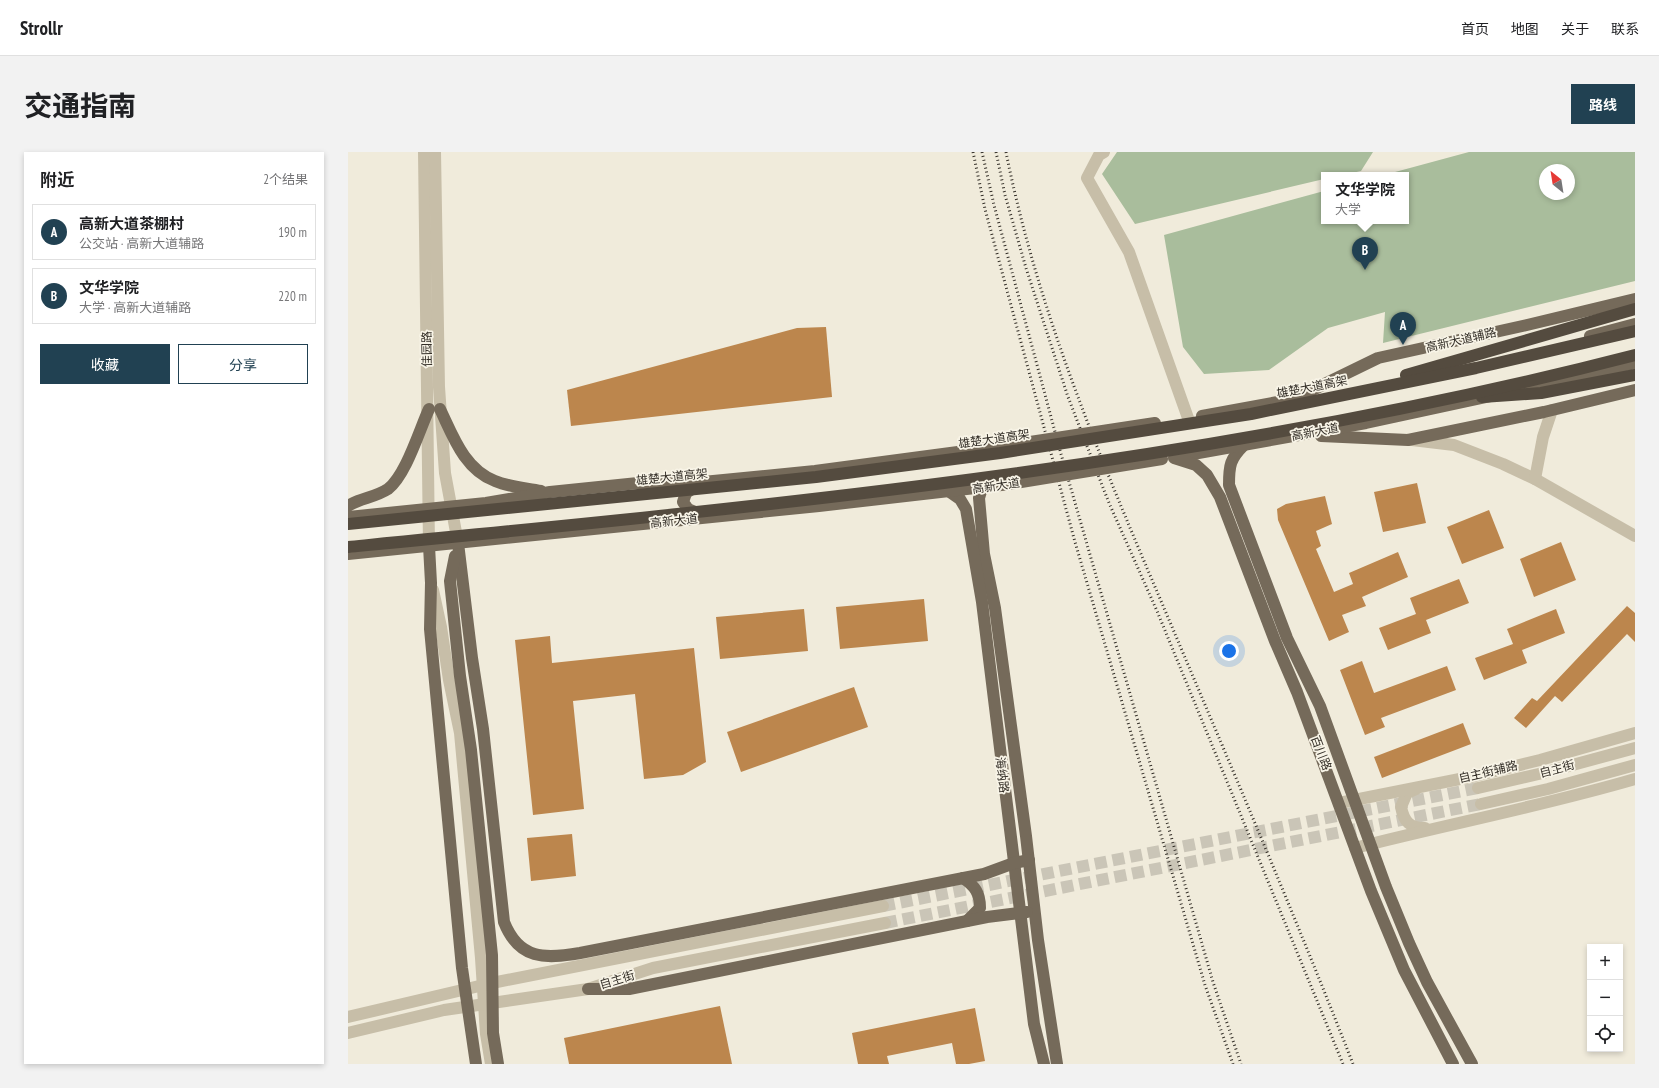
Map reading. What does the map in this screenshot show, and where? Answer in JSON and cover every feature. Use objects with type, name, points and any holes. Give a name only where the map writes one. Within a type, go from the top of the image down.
[{"type":"highway","points":[[1324,399],[1635,309]]},
{"type":"highway","name":"雄楚大道高架","points":[[348,524],[816,477],[1000,453],[1164,428],[1324,399],[1484,367],[1635,331]]},
{"type":"highway","points":[[348,547],[818,500],[1006,476],[1255,437],[1442,399],[1635,355]]},
{"type":"highway","points":[[1442,399],[1541,393],[1635,375]]},
{"type":"main road","name":"高新大道辅路","points":[[1293,399],[1378,358],[1635,299]]},
{"type":"main road","points":[[348,517],[486,503],[550,492],[638,483],[703,482],[815,471],[1003,446],[1188,418],[1293,399],[1473,363],[1635,324]]},
{"type":"main road","name":"高新大道","points":[[348,554],[708,518],[950,492],[1010,484],[1174,458],[1298,435],[1445,406],[1635,363]]},
{"type":"main road","points":[[1298,435],[1408,440],[1552,410],[1635,390]]},
{"type":"main road","points":[[434,409],[471,465],[487,477],[508,485],[550,492]]},
{"type":"main road","points":[[348,506],[354,502],[372,498],[389,488],[402,472],[434,409]]},
{"type":"main road","name":"百川路","points":[[1244,445],[1233,456],[1229,468],[1229,485],[1287,638],[1320,706],[1370,844],[1409,943],[1430,989],[1472,1064]]},
{"type":"main road","name":"百川路","points":[[1174,458],[1196,465],[1207,474],[1215,486],[1275,641],[1297,692],[1371,892],[1404,970],[1452,1064]]},
{"type":"main road","points":[[703,482],[686,493],[683,502],[688,509],[708,518]]},
{"type":"main road","name":"海纳路","points":[[982,488],[979,498],[984,554],[995,608],[1029,860],[1034,910],[1050,1023],[1058,1064]]},
{"type":"main road","name":"海纳路","points":[[950,492],[960,499],[966,508],[982,602],[1034,1024],[1044,1064]]},
{"type":"main road","points":[[458,543],[465,611],[483,729],[504,922],[509,936],[520,947],[538,956],[553,958],[984,874],[1014,863],[1029,860]]},
{"type":"main road","points":[[458,543],[450,581],[460,676],[471,750],[492,955],[488,984],[488,1004],[498,1064]]},
{"type":"main road","points":[[429,546],[431,584],[430,629],[465,989],[476,1064]]},
{"type":"main road","points":[[963,878],[972,884],[980,899],[980,908],[967,921]]},
{"type":"main road","points":[[588,988],[629,989],[967,921],[1020,914],[1034,910]]},
{"type":"street","name":"佳园路","points":[[424,152],[434,409],[458,543]]},
{"type":"street","name":"佳园路","points":[[429,546],[429,508],[434,409],[435,152]]},
{"type":"street","points":[[1104,152],[1098,155],[1087,178],[1129,252],[1188,418]]},
{"type":"street","points":[[1535,479],[1543,437],[1552,410]]},
{"type":"street","points":[[1408,440],[1454,445],[1503,464],[1535,479],[1635,536]]},
{"type":"street","points":[[431,584],[441,627],[449,680],[460,733],[488,984]]},
{"type":"street","name":"自主街辅路","points":[[1339,803],[1540,760],[1635,733]]},
{"type":"street","name":"自主街","points":[[1478,788],[1543,773],[1635,748]]},
{"type":"street","name":"自主街","points":[[1481,804],[1548,789],[1635,765]]},
{"type":"street","points":[[1355,848],[1430,829],[1552,802],[1635,779]]},
{"type":"street","points":[[1419,787],[1408,793],[1403,799],[1401,807],[1402,814],[1407,822],[1415,828],[1430,829]]},
{"type":"street","name":"自主街","points":[[348,1017],[488,984],[649,954],[883,906]]},
{"type":"street","name":"自主街","points":[[348,1033],[444,1010],[588,988],[653,968],[885,924]]},
{"type":"street","points":[[580,953],[649,954]]},
{"type":"street","points":[[488,1004],[491,1064]]},
{"type":"green space","points":[[1117,152],[1373,152],[1361,171],[1321,172],[1321,180],[1135,224],[1102,174]]},
{"type":"green space","points":[[1469,152],[1635,152],[1635,281],[1383,343],[1385,312],[1328,328],[1269,370],[1204,374],[1183,347],[1164,235],[1321,192],[1321,224],[1409,224],[1409,172],[1395,172]]},
{"type":"building","points":[[826,327],[832,397],[571,426],[567,390],[797,328]]},
{"type":"building","points":[[1417,483],[1426,523],[1383,532],[1374,492]]},
{"type":"building","points":[[1325,496],[1332,524],[1316,531],[1321,546],[1316,549],[1334,592],[1353,584],[1349,573],[1398,552],[1408,577],[1362,597],[1366,606],[1342,615],[1349,632],[1329,641],[1278,520],[1277,509],[1286,504]]},
{"type":"building","points":[[1489,510],[1504,548],[1462,564],[1447,527]]},
{"type":"building","points":[[1561,542],[1576,580],[1534,597],[1520,559]]},
{"type":"building","points":[[1459,579],[1469,603],[1426,620],[1431,633],[1388,650],[1379,628],[1416,614],[1410,598]]},
{"type":"building","points":[[924,599],[928,641],[840,649],[836,607]]},
{"type":"building","points":[[1627,606],[1635,613],[1635,642],[1627,634],[1562,702],[1555,696],[1526,728],[1514,718],[1532,698],[1537,701]]},
{"type":"building","points":[[804,609],[808,651],[720,659],[716,617]]},
{"type":"building","points":[[1556,609],[1565,633],[1522,650],[1527,663],[1484,680],[1475,658],[1513,644],[1507,629]]},
{"type":"building","points":[[550,636],[552,663],[694,648],[706,762],[683,775],[644,779],[635,694],[573,701],[584,809],[533,815],[515,640]]},
{"type":"building","points":[[1362,661],[1374,693],[1447,666],[1456,690],[1381,718],[1385,727],[1365,735],[1340,670]]},
{"type":"building","points":[[854,687],[868,727],[741,772],[727,732]]},
{"type":"building","points":[[1463,723],[1471,744],[1382,778],[1374,757]]},
{"type":"building","points":[[572,834],[576,876],[531,881],[527,838]]},
{"type":"building","points":[[720,1006],[732,1064],[569,1064],[564,1038]]},
{"type":"building","points":[[975,1008],[985,1061],[969,1064],[956,1064],[952,1043],[887,1056],[889,1064],[858,1064],[852,1033]]},
{"type":"tunnel","points":[[883,906],[1478,788]]},
{"type":"tunnel","points":[[885,923],[1481,804]]},
{"type":"railway","points":[[973,152],[985,209],[1075,542],[1205,985],[1233,1064]]},
{"type":"railway","points":[[982,152],[994,205],[1061,454],[1213,982],[1241,1064]]},
{"type":"railway","points":[[996,152],[1005,195],[1026,268],[1068,397],[1109,503],[1157,611],[1343,1064]]},
{"type":"railway","points":[[1006,152],[1019,212],[1054,330],[1074,388],[1119,502],[1285,895],[1353,1064]]},
{"type":"place","name":"文华学院","points":[[1365,270]]},
{"type":"place","name":"高新大道茶棚村","points":[[1403,345]]}]
